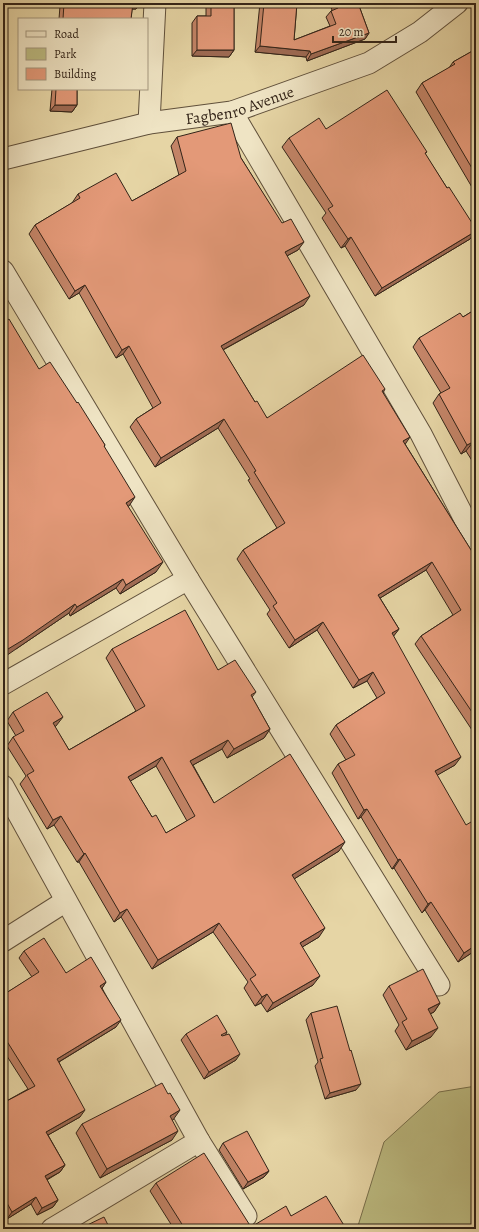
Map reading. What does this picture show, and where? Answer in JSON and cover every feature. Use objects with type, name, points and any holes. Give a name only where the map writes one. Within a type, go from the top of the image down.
[{"type":"street","points":[[148,123],[155,3]]},
{"type":"street","name":"Fagbenro Avenue","points":[[3,159],[148,123],[232,112],[369,63],[420,32],[457,3]]},
{"type":"street","points":[[232,112],[421,434],[475,538]]},
{"type":"street","points":[[3,271],[188,580],[438,985]]},
{"type":"street","points":[[3,684],[188,580]]},
{"type":"street","points":[[3,786],[198,1141],[246,1216]]},
{"type":"street","points":[[3,940],[66,901]]},
{"type":"street","points":[[52,1229],[198,1141]]},
{"type":"green space","points":[[476,1086],[476,1229],[357,1229],[384,1142],[439,1092]]},
{"type":"building","points":[[64,3],[133,3],[131,18],[63,18]]},
{"type":"building","points":[[211,3],[234,3],[234,50],[197,50],[197,16],[211,16]]},
{"type":"building","points":[[264,3],[297,3],[294,40],[336,24],[331,11],[338,8],[336,3],[358,3],[369,33],[311,54],[310,51],[260,46]]},
{"type":"building","points":[[3,40],[5,40],[5,90],[3,90]]},
{"type":"building","points":[[476,49],[476,175],[422,83],[455,64],[453,62]]},
{"type":"building","points":[[56,90],[77,90],[77,105],[55,105]]},
{"type":"building","points":[[387,90],[427,152],[425,153],[447,188],[449,187],[476,231],[382,288],[351,237],[348,239],[328,209],[333,206],[289,138],[319,118],[326,129]]},
{"type":"building","points":[[231,123],[241,158],[282,223],[291,219],[304,242],[285,252],[310,296],[221,346],[255,402],[257,401],[267,418],[363,355],[385,389],[382,391],[410,437],[403,441],[476,558],[476,718],[421,636],[461,610],[432,562],[378,595],[399,629],[392,633],[461,757],[435,771],[466,825],[476,819],[476,945],[464,953],[431,902],[428,904],[400,859],[398,860],[367,809],[364,810],[338,764],[355,755],[336,725],[385,693],[373,672],[359,680],[323,622],[295,640],[273,606],[277,603],[243,550],[285,523],[254,472],[256,471],[224,419],[161,458],[136,419],[161,403],[129,346],[122,350],[85,285],[75,291],[35,225],[80,198],[78,194],[116,173],[132,201],[186,171],[177,137]]},
{"type":"building","points":[[476,309],[476,447],[473,442],[467,445],[439,394],[450,388],[419,338],[460,313],[463,317]]},
{"type":"building","points":[[9,319],[39,369],[50,362],[77,403],[78,402],[135,497],[126,503],[163,562],[126,585],[123,579],[77,607],[75,604],[3,652],[3,323]]},
{"type":"building","points":[[185,610],[218,670],[235,660],[256,692],[251,695],[270,729],[234,749],[228,740],[190,761],[214,803],[290,754],[345,842],[292,875],[325,928],[300,943],[320,976],[273,1003],[267,994],[262,997],[250,979],[256,975],[219,923],[158,960],[127,909],[120,913],[85,853],[84,854],[61,816],[53,820],[27,775],[34,771],[13,737],[24,731],[13,712],[47,692],[63,717],[53,723],[69,750],[145,706],[112,649]],"holes":[[[162,757],[195,816],[166,833],[156,815],[152,817],[128,777]]]},
{"type":"building","points":[[44,938],[66,973],[91,957],[106,982],[100,986],[121,1020],[57,1059],[85,1110],[46,1132],[65,1165],[45,1176],[58,1200],[42,1208],[36,1197],[12,1212],[3,1196],[3,1103],[35,1086],[3,1035],[3,995],[39,972],[24,951]]},
{"type":"building","points":[[423,969],[440,1003],[428,1009],[438,1028],[412,1041],[402,1022],[407,1019],[389,986]]},
{"type":"building","points":[[337,1006],[361,1084],[330,1093],[320,1059],[323,1058],[311,1013]]},
{"type":"building","points":[[217,1015],[227,1032],[221,1035],[229,1034],[240,1054],[209,1072],[186,1034]]},
{"type":"building","points":[[162,1083],[180,1110],[170,1116],[178,1131],[107,1169],[82,1124]]},
{"type":"building","points":[[247,1131],[269,1171],[248,1182],[223,1143]]},
{"type":"building","points":[[204,1153],[251,1227],[286,1206],[291,1216],[326,1196],[345,1227],[342,1229],[185,1229],[156,1183]]},
{"type":"building","points":[[104,1217],[110,1229],[79,1229]]}]
